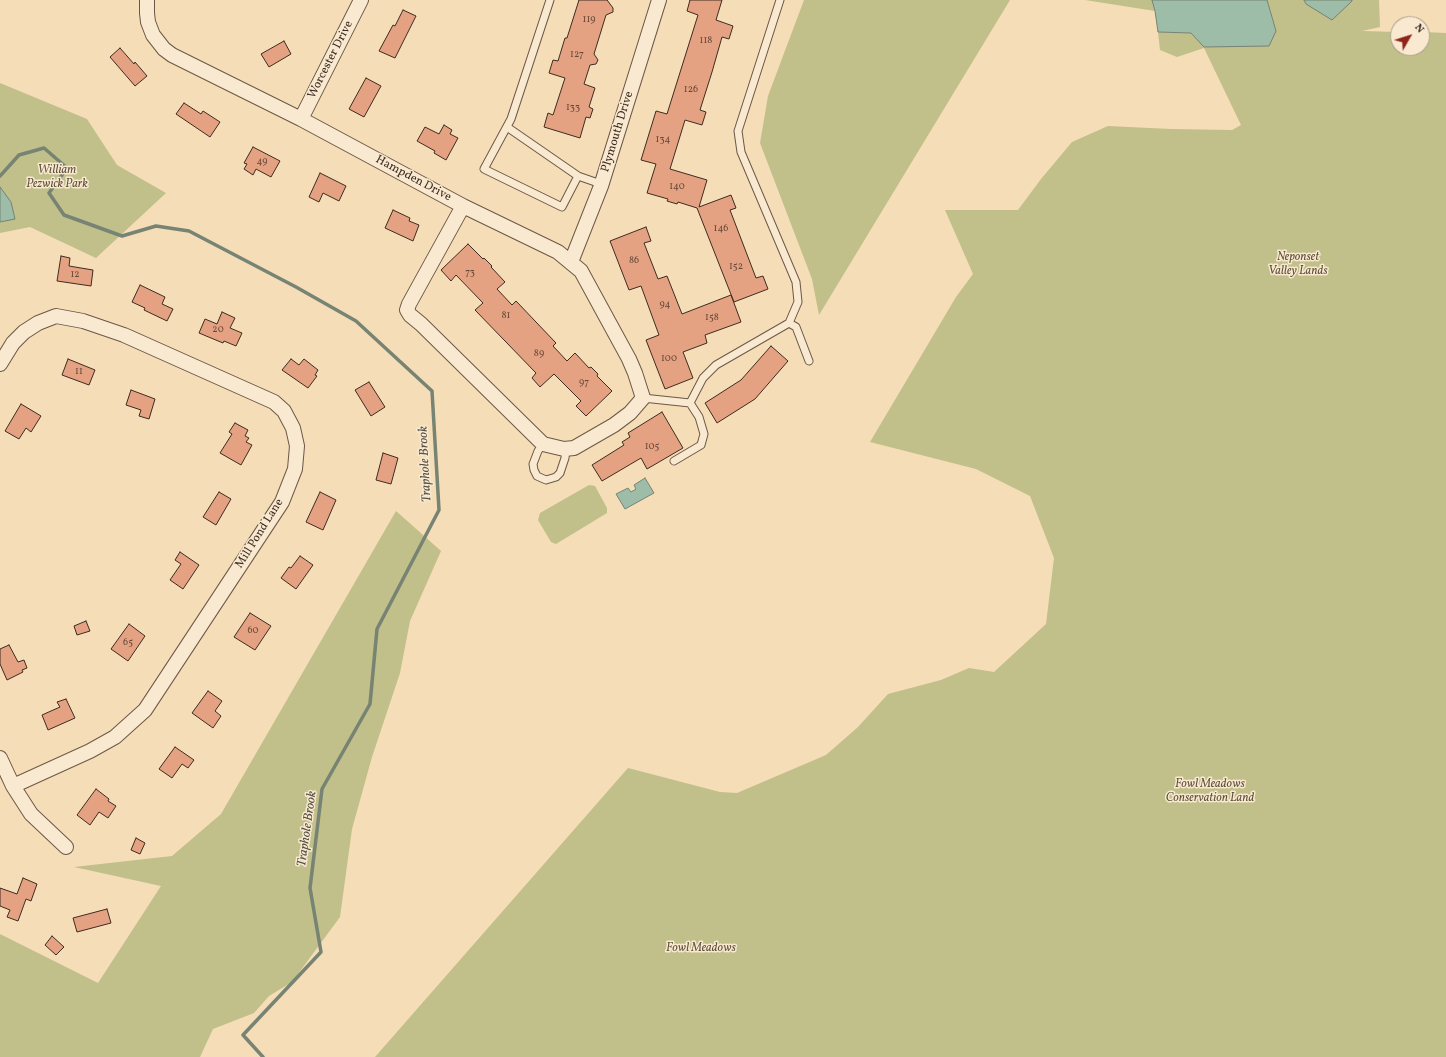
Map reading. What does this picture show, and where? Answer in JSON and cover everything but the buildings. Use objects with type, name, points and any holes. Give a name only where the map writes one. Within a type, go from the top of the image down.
[{"type":"street","name":"Hampden Drive","points":[[147,0],[146,13],[150,28],[155,38],[164,49],[172,55],[301,119],[463,206],[558,252],[571,262],[581,271],[629,360],[643,398]]},
{"type":"street","name":"Worcester Drive","points":[[301,119],[361,0]]},
{"type":"street","name":"Plymouth Drive","points":[[571,262],[602,184],[659,0]]},
{"type":"street","points":[[463,206],[412,297],[407,310],[410,315],[543,444],[566,449],[574,448],[614,425],[630,412],[643,398]]},
{"type":"street","name":"Mill Pond Lane","points":[[0,364],[13,343],[24,332],[38,323],[56,316],[83,321],[124,335],[274,402],[284,411],[293,428],[297,446],[294,469],[282,502],[145,710],[115,737],[90,751],[13,786]]},
{"type":"street","points":[[0,758],[13,786],[31,814],[66,848]]},
{"type":"lane","points":[[550,0],[511,119],[484,169],[562,207],[578,176]]},
{"type":"lane","points":[[690,403],[703,378],[716,365],[789,323],[798,302],[796,282],[741,152],[738,131],[780,0]]},
{"type":"lane","points":[[507,127],[578,176],[602,184]]},
{"type":"lane","points":[[789,323],[796,327],[809,361]]},
{"type":"lane","points":[[643,398],[690,403]]},
{"type":"lane","points":[[674,461],[701,445],[704,434],[699,417],[690,403]]},
{"type":"lane","points":[[543,444],[538,451],[533,464],[537,476],[546,480],[556,477],[560,473],[565,458],[566,449]]},
{"type":"green space","points":[[804,0],[1010,0],[819,315],[812,279],[760,143],[768,96]]},
{"type":"green space","points":[[1085,0],[1152,0],[1155,11]]},
{"type":"green space","points":[[1267,0],[1304,0],[1306,4],[1352,2],[1352,0],[1379,0],[1380,27],[1362,31],[1390,32],[1390,56],[1430,56],[1430,32],[1446,33],[1446,1057],[375,1057],[628,768],[720,792],[737,793],[826,755],[858,727],[888,694],[941,680],[969,668],[994,672],[1046,624],[1054,558],[1030,496],[976,469],[870,442],[956,297],[973,274],[945,210],[1018,210],[1041,179],[1072,142],[1108,126],[1232,130],[1241,125],[1204,48],[1177,57],[1160,50],[1158,32],[1191,33],[1275,28]]},
{"type":"green space","name":"William Pezwick Park","points":[[0,83],[87,119],[117,165],[166,193],[96,258],[30,227],[0,233]]},
{"type":"green space","points":[[589,485],[595,486],[607,508],[607,513],[556,544],[551,542],[538,520],[540,513]]},
{"type":"green space","points":[[396,511],[441,551],[410,621],[400,673],[372,757],[352,829],[340,917],[292,982],[269,996],[254,1013],[213,1029],[200,1057],[0,1057],[0,934],[98,983],[161,886],[74,867],[172,856],[221,814]]},
{"type":"shaded area","points":[[1152,0],[1267,0],[1276,31],[1269,46],[1204,47],[1191,33],[1158,32]]},
{"type":"shaded area","points":[[1304,0],[1352,1],[1332,20],[1306,4]]},
{"type":"shaded area","points":[[0,187],[11,202],[15,219],[0,222]]},
{"type":"shaded area","points":[[645,478],[654,493],[625,509],[616,494],[628,488],[631,492],[636,489],[634,485]]},
{"type":"waterway","name":"Traphole Brook","points":[[0,176],[19,155],[44,148],[67,168],[49,193],[64,215],[122,236],[156,226],[189,231],[296,287],[356,321],[432,391],[439,510],[377,629],[370,704],[322,789],[310,888],[321,952],[243,1035],[263,1057]]},
{"type":"park label","name":"Neponset Valley Lands","points":[[1298,265]]},
{"type":"park label","name":"Fowl Meadows Conservation Land","points":[[1210,792]]},
{"type":"park label","name":"Fowl Meadows","points":[[701,949]]}]
